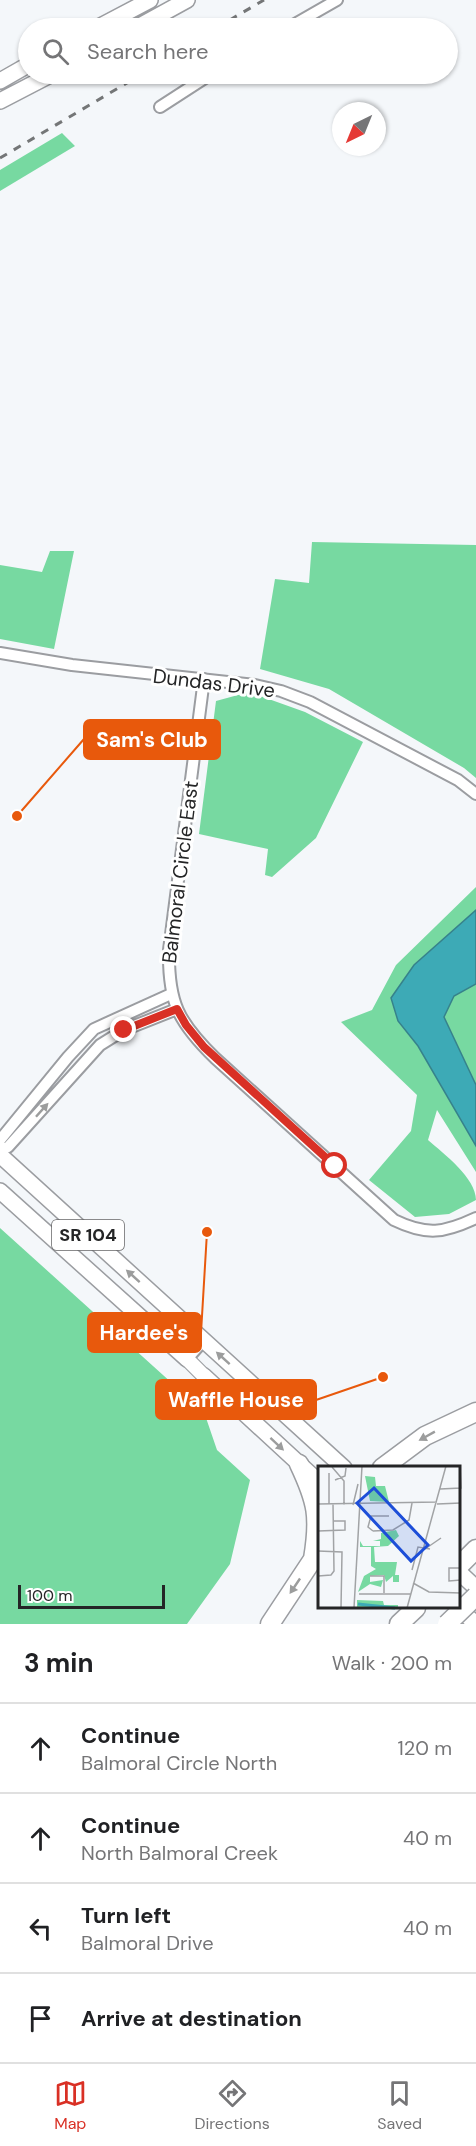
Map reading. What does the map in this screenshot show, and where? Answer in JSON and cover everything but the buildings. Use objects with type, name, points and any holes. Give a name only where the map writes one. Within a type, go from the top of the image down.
[{"type":"highway","points":[[385,1466],[425,1436],[476,1412]]},
{"type":"highway","points":[[270,1624],[317,1554],[317,1511],[312,1491],[299,1464]]},
{"type":"highway","points":[[447,1624],[476,1596]]},
{"type":"main road","points":[[116,18],[150,0]]},
{"type":"main road","points":[[154,18],[187,0]]},
{"type":"main road","points":[[0,81],[18,71]]},
{"type":"main road","points":[[0,102],[33,84]]},
{"type":"main road","name":"SR 104","points":[[0,1153],[342,1466]]},
{"type":"main road","name":"SR 104","points":[[0,1191],[187,1359],[318,1481]]},
{"type":"main road","points":[[461,1575],[476,1588]]},
{"type":"main road","points":[[459,1609],[476,1624]]},
{"type":"street","points":[[306,18],[337,0]]},
{"type":"street","points":[[160,107],[196,84]]},
{"type":"street","name":"Dundas Drive","points":[[0,653],[72,665],[255,685],[296,695],[458,780],[476,794]]},
{"type":"street","name":"Balmoral Circle East","points":[[204,679],[172,923],[168,974],[171,994],[177,1009],[190,1031],[209,1052],[394,1220],[424,1231],[441,1231],[476,1218]]},
{"type":"street","points":[[0,1140],[94,1029],[171,994]]},
{"type":"street","points":[[0,1153],[100,1045],[124,1030],[177,1009]]},
{"type":"street","points":[[187,1359],[204,1340]]},
{"type":"green space","points":[[62,133],[75,146],[0,191],[0,170]]},
{"type":"green space","points":[[312,542],[476,545],[476,778],[464,768],[329,689],[260,669],[275,579],[309,583]]},
{"type":"green space","points":[[50,551],[74,551],[54,649],[0,639],[0,565],[42,572]]},
{"type":"green space","points":[[249,692],[305,712],[363,742],[316,838],[272,877],[265,875],[268,849],[199,834],[216,701]]},
{"type":"green space","points":[[476,887],[476,910],[414,965],[398,1021],[418,1046],[476,1146],[476,1172],[437,1110],[428,1140],[465,1175],[475,1192],[476,1200],[449,1214],[415,1217],[369,1180],[411,1131],[417,1095],[341,1022],[372,1010],[396,965]]},
{"type":"green space","points":[[476,984],[476,1085],[444,1017],[453,996]]},
{"type":"green space","points":[[0,1228],[204,1412],[217,1450],[250,1480],[230,1564],[187,1624],[0,1624]]},
{"type":"water","points":[[476,910],[476,984],[454,996],[444,1017],[476,1085],[476,1146],[418,1046],[398,1021],[391,998],[414,965]]},
{"type":"railway","points":[[233,18],[264,0]]},
{"type":"railway","points":[[0,158],[125,84]]},
{"type":"place","name":"Sam's Club","points":[[17,816]]},
{"type":"place","name":"Hardee's","points":[[207,1232]]},
{"type":"place","name":"Waffle House","points":[[383,1377]]},
{"type":"route","points":[[124,1030],[177,1009],[186,1025],[215,1058],[335,1166]]}]
